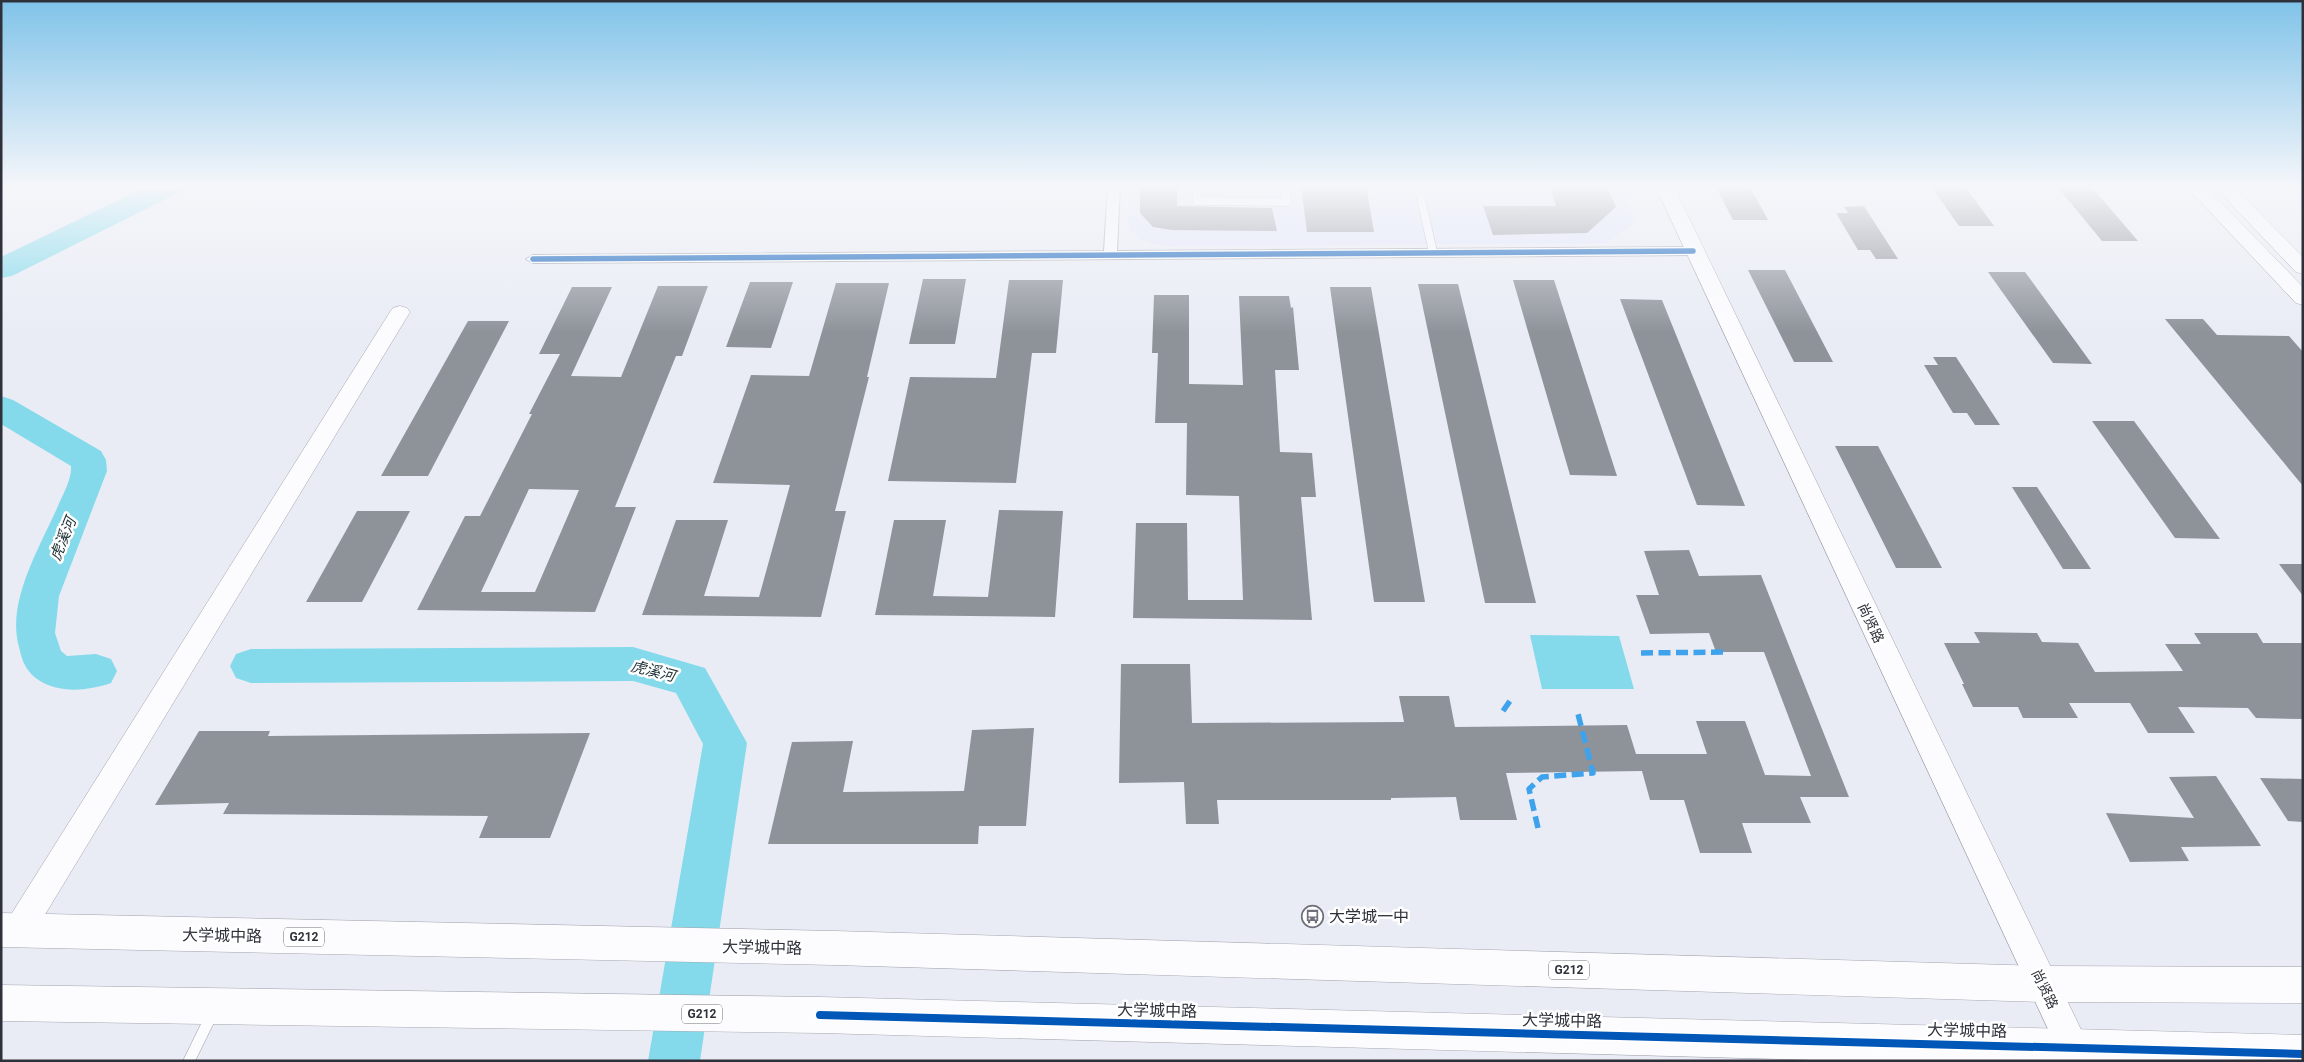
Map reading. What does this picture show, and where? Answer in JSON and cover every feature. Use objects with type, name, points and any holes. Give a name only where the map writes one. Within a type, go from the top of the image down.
[{"type":"highway","name":"大学城中路","points":[[10,930],[835,948],[2042,984],[2303,985]]},
{"type":"highway","name":"大学城中路","points":[[1,1003],[820,1016],[2076,1054],[2303,1054]]},
{"type":"street","points":[[1110,255],[1111,235]]},
{"type":"street","name":"尚贤路","points":[[1687,235],[2076,1054]]},
{"type":"street","points":[[2241,235],[2303,299]]},
{"type":"street","points":[[2270,235],[2303,268]]},
{"type":"street","points":[[533,259],[1694,251]]},
{"type":"street","points":[[10,930],[400,312]]},
{"type":"lane","points":[[1429,235],[1433,252]]},
{"type":"lane","points":[[189,1061],[215,1007]]},
{"type":"shaded area","points":[[1135,235],[1618,235],[1606,243],[1169,246],[1151,243]]},
{"type":"water","points":[[1530,635],[1619,636],[1634,689],[1542,689]]},
{"type":"building","points":[[1849,235],[1882,235],[1898,259],[1876,259],[1870,250],[1858,250]]},
{"type":"building","points":[[2097,235],[2132,235],[2138,241],[2102,241]]},
{"type":"building","points":[[1748,270],[1785,270],[1833,362],[1794,362]]},
{"type":"building","points":[[1988,272],[2025,272],[2092,364],[2053,363]]},
{"type":"building","points":[[923,279],[966,279],[955,344],[909,344]]},
{"type":"building","points":[[1009,280],[1063,280],[1056,353],[1032,353],[1016,483],[888,481],[910,377],[996,378]]},
{"type":"building","points":[[1513,280],[1554,280],[1617,476],[1570,475]]},
{"type":"building","points":[[750,282],[793,282],[771,348],[726,347]]},
{"type":"building","points":[[836,283],[889,283],[867,377],[869,377],[835,511],[846,511],[821,617],[642,615],[676,520],[728,520],[704,596],[759,597],[790,485],[713,483],[751,375],[809,376]]},
{"type":"building","points":[[1418,284],[1458,284],[1536,603],[1485,603]]},
{"type":"building","points":[[658,286],[708,286],[682,356],[676,356],[615,507],[636,507],[595,612],[417,610],[465,516],[480,516],[532,414],[529,414],[560,354],[539,354],[572,287],[612,287],[571,376],[621,377]],"holes":[[[529,489],[579,490],[535,592],[481,592]]]},
{"type":"building","points":[[1330,287],[1371,287],[1425,602],[1374,602]]},
{"type":"building","points":[[1154,295],[1189,295],[1189,384],[1243,385],[1239,296],[1289,296],[1291,308],[1293,307],[1299,370],[1275,370],[1280,452],[1312,453],[1316,497],[1301,497],[1312,620],[1133,618],[1136,523],[1187,523],[1188,600],[1243,600],[1239,496],[1186,495],[1187,423],[1155,423],[1158,353],[1152,353]]},
{"type":"building","points":[[1620,299],[1662,300],[1745,506],[1697,505]]},
{"type":"building","points":[[2165,319],[2203,319],[2217,335],[2289,336],[2303,352],[2303,486]]},
{"type":"building","points":[[468,321],[509,321],[428,476],[381,476]]},
{"type":"building","points":[[1933,357],[1956,357],[2000,425],[1975,425],[1967,413],[1953,413],[1924,365],[1938,365]]},
{"type":"building","points":[[2092,421],[2134,421],[2220,539],[2175,538]]},
{"type":"building","points":[[1835,446],[1878,446],[1942,568],[1896,568]]},
{"type":"building","points":[[2012,487],[2037,487],[2091,569],[2063,569]]},
{"type":"building","points":[[999,510],[1063,511],[1055,617],[875,615],[894,520],[946,520],[933,596],[988,597]]},
{"type":"building","points":[[357,511],[410,511],[362,602],[306,602]]},
{"type":"building","points":[[1689,550],[1699,576],[1761,575],[1849,797],[1800,797],[1811,823],[1742,823],[1752,853],[1700,853],[1684,800],[1650,800],[1642,771],[1506,773],[1517,820],[1460,820],[1456,797],[1391,798],[1391,800],[1217,800],[1219,824],[1186,824],[1184,782],[1119,783],[1121,664],[1190,664],[1192,723],[1404,722],[1399,696],[1449,696],[1455,727],[1627,725],[1636,754],[1707,754],[1696,721],[1745,721],[1765,775],[1811,776],[1764,652],[1716,652],[1709,633],[1650,634],[1636,595],[1659,595],[1644,551]]},
{"type":"building","points":[[2279,564],[2303,564],[2303,596]]},
{"type":"building","points":[[1974,632],[2037,633],[2042,642],[2078,643],[2095,672],[2183,671],[2165,644],[2201,644],[2194,633],[2257,633],[2263,643],[2303,643],[2303,719],[2256,718],[2248,708],[2178,707],[2195,733],[2148,733],[2130,703],[2069,703],[2078,718],[2023,718],[2018,707],[1973,707],[1944,643],[1980,643]]},
{"type":"building","points":[[1034,728],[1026,826],[979,826],[978,844],[768,844],[792,742],[853,741],[843,792],[964,791],[972,730]]},
{"type":"building","points":[[199,731],[270,731],[268,736],[590,733],[550,838],[479,838],[488,816],[223,814],[229,803],[155,805]]},
{"type":"building","points":[[2216,776],[2261,846],[2181,847],[2189,861],[2130,862],[2106,813],[2194,818],[2169,777]]},
{"type":"building","points":[[2260,778],[2303,779],[2303,822],[2288,821]]},
{"type":"waterway","name":"虎溪河","points":[[1,269],[71,235]]},
{"type":"waterway","name":"虎溪河","points":[[1,408],[88,460],[89,471],[82,492],[39,596],[35,633],[43,661],[60,673],[96,671]]},
{"type":"waterway","name":"虎溪河","points":[[251,666],[633,664],[690,680],[725,743],[674,1061]]},
{"type":"marked path","points":[[1641,653],[1726,652]]},
{"type":"marked path","points":[[1503,711],[1512,698]]},
{"type":"marked path","points":[[1538,828],[1529,789],[1542,777],[1593,773],[1578,714]]},
{"type":"cycle path","points":[[533,259],[1693,251]]},
{"type":"cycle path","points":[[820,1015],[2303,1054]]},
{"type":"place","name":"大学城一中","points":[[1313,916]]}]
